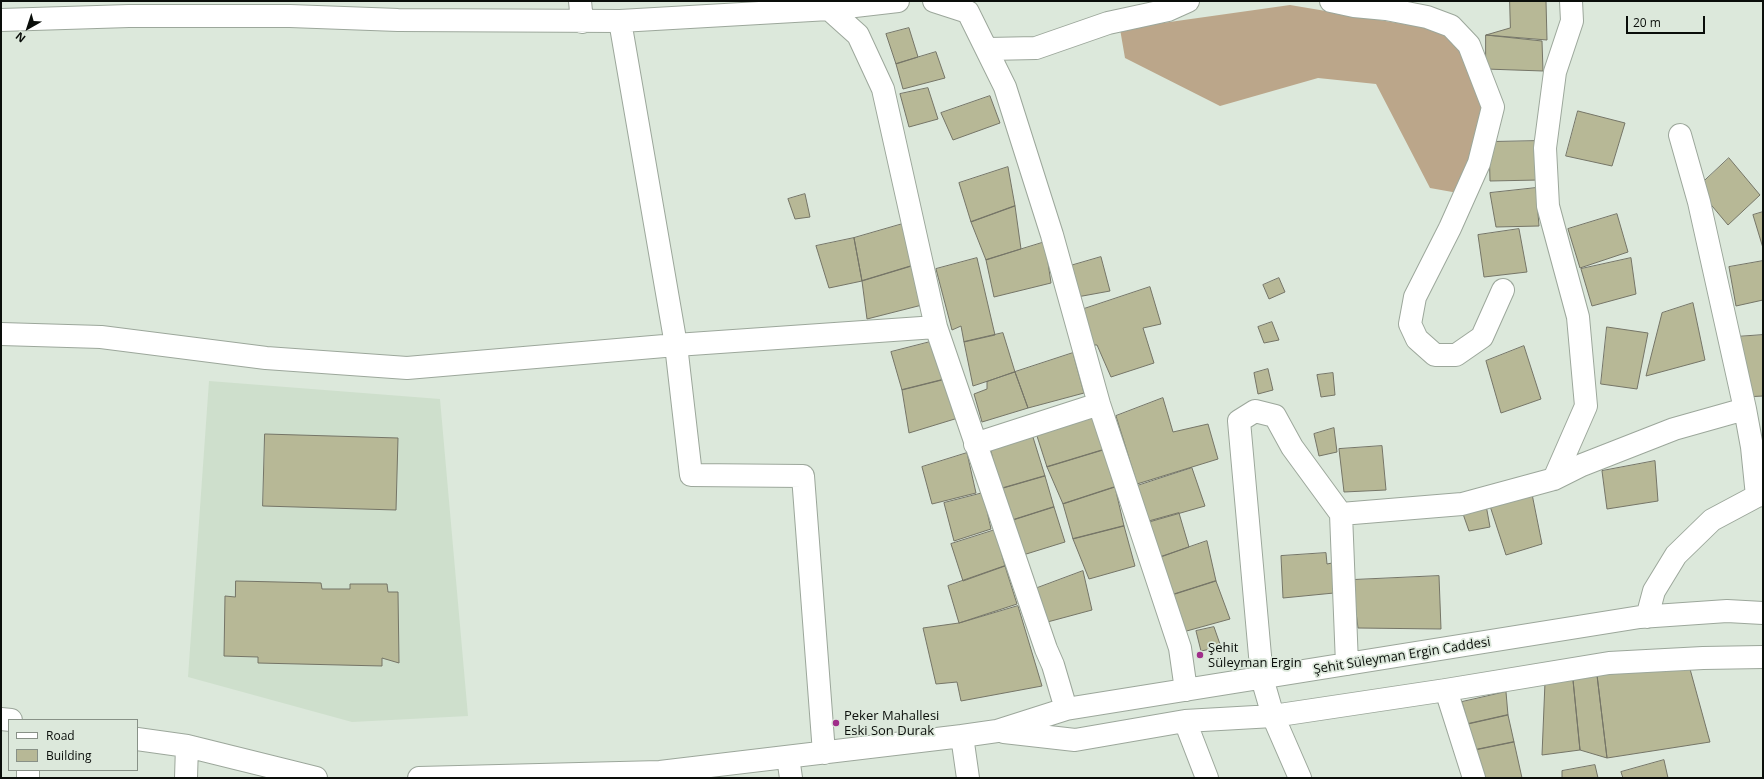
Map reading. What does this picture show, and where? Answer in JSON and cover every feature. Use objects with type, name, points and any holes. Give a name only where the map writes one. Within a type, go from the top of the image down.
[{"type":"street","points":[[1,20],[129,16],[290,16],[398,20],[581,11],[620,21],[829,9],[898,1]]},
{"type":"street","points":[[934,1],[968,12],[1005,87],[1047,220],[1099,404],[1180,648],[1186,690]]},
{"type":"street","points":[[988,50],[1036,48],[1108,23],[1168,10],[1188,1]]},
{"type":"street","points":[[1331,1],[1354,6],[1386,9],[1427,16],[1451,26],[1469,45],[1493,107],[1479,163],[1450,228],[1415,297],[1410,324],[1417,339],[1435,355],[1456,355],[1482,337],[1503,290]]},
{"type":"street","points":[[1554,479],[1586,406],[1578,317],[1548,206],[1545,148],[1555,72],[1572,21],[1571,1]]},
{"type":"street","points":[[829,9],[858,34],[883,89],[936,327],[975,444],[1046,649],[1053,665],[1066,708]]},
{"type":"street","points":[[620,21],[676,345],[691,475],[803,476],[824,752]]},
{"type":"street","points":[[1647,617],[1654,591],[1676,555],[1712,520],[1760,496],[1745,409],[1699,202],[1680,135]]},
{"type":"street","points":[[1,334],[101,337],[266,358],[407,368],[676,345],[936,327]]},
{"type":"street","points":[[975,444],[1099,404]]},
{"type":"street","points":[[1341,514],[1462,504],[1554,479],[1582,465],[1674,429],[1745,409]]},
{"type":"street","points":[[1300,778],[1274,716],[1262,678],[1239,421],[1255,411],[1275,416],[1292,447],[1341,514],[1347,664]]},
{"type":"street","name":"Şehit Süleyman Ergin Caddesi","points":[[419,778],[623,775],[660,772],[962,736],[997,731],[1066,708],[1647,617],[1727,611],[1763,613]]},
{"type":"street","name":"Şehit Süleyman Ergin Caddesi","points":[[997,731],[1075,740],[1185,721],[1274,716],[1609,663],[1703,658],[1763,657]]},
{"type":"street","points":[[1446,690],[1474,778]]},
{"type":"street","points":[[1185,721],[1207,778]]},
{"type":"street","points":[[962,736],[968,778]]},
{"type":"street","points":[[138,739],[187,746],[316,778]]},
{"type":"street","points":[[186,778],[187,746]]},
{"type":"street","points":[[788,757],[792,778]]},
{"type":"shaded area","points":[[1290,5],[1451,32],[1486,108],[1458,193],[1430,188],[1376,84],[1318,78],[1220,106],[1125,58],[1120,29]]},
{"type":"shaded area","points":[[209,381],[440,399],[468,716],[352,722],[188,677]]},
{"type":"building","points":[[1510,1],[1546,1],[1547,40],[1486,35],[1510,28]]},
{"type":"building","points":[[909,28],[918,57],[896,64],[886,34]]},
{"type":"building","points":[[1486,35],[1542,41],[1543,71],[1486,69]]},
{"type":"building","points":[[936,52],[945,78],[903,89],[896,64]]},
{"type":"building","points":[[928,88],[938,119],[909,127],[900,94]]},
{"type":"building","points":[[990,96],[1000,123],[953,140],[941,113]]},
{"type":"building","points":[[1578,111],[1625,123],[1612,166],[1566,156]]},
{"type":"building","points":[[1538,141],[1539,180],[1490,181],[1489,142]]},
{"type":"building","points":[[1729,158],[1760,195],[1728,225],[1697,188]]},
{"type":"building","points":[[1008,167],[1015,206],[971,222],[959,183]]},
{"type":"building","points":[[1536,188],[1539,226],[1496,227],[1490,193]]},
{"type":"building","points":[[805,194],[810,217],[795,219],[788,199]]},
{"type":"building","points":[[1015,206],[1021,249],[986,260],[971,222]]},
{"type":"building","points":[[1763,212],[1763,248],[1753,215]]},
{"type":"building","points":[[1617,214],[1628,252],[1580,268],[1568,229]]},
{"type":"building","points":[[906,223],[915,265],[862,281],[854,238]]},
{"type":"building","points":[[1519,229],[1527,272],[1484,277],[1478,235]]},
{"type":"building","points":[[854,238],[862,281],[829,288],[816,246]]},
{"type":"building","points":[[1045,242],[1051,283],[994,297],[986,260]]},
{"type":"building","points":[[1101,257],[1110,291],[1077,297],[1070,266]]},
{"type":"building","points":[[977,258],[995,335],[964,342],[961,326],[952,330],[936,269]]},
{"type":"building","points":[[1631,258],[1636,294],[1592,306],[1581,269]]},
{"type":"building","points":[[1763,261],[1763,300],[1736,306],[1729,267]]},
{"type":"building","points":[[915,265],[926,304],[867,319],[862,281]]},
{"type":"building","points":[[1279,278],[1285,292],[1269,299],[1263,285]]},
{"type":"building","points":[[1150,287],[1161,324],[1143,328],[1154,363],[1111,377],[1097,345],[1090,345],[1081,310]]},
{"type":"building","points":[[1693,303],[1705,360],[1646,376],[1662,313]]},
{"type":"building","points":[[1272,322],[1279,340],[1264,343],[1258,327]]},
{"type":"building","points":[[1607,327],[1648,333],[1637,389],[1601,384]]},
{"type":"building","points":[[1003,333],[1015,372],[973,386],[964,342]]},
{"type":"building","points":[[1763,335],[1763,396],[1744,397],[1735,337]]},
{"type":"building","points":[[938,340],[946,379],[902,390],[891,352]]},
{"type":"building","points":[[1524,346],[1541,399],[1501,413],[1486,361]]},
{"type":"building","points":[[1073,353],[1084,393],[1028,408],[1015,372]]},
{"type":"building","points":[[1268,369],[1273,390],[1258,394],[1254,373]]},
{"type":"building","points":[[1015,372],[1028,408],[982,422],[974,394],[987,389],[987,382]]},
{"type":"building","points":[[1333,373],[1335,395],[1321,397],[1317,375]]},
{"type":"building","points":[[946,379],[958,418],[909,433],[902,390]]},
{"type":"building","points":[[1163,398],[1173,432],[1208,424],[1218,459],[1137,484],[1116,416]]},
{"type":"building","points":[[1092,414],[1103,450],[1047,467],[1036,433]]},
{"type":"building","points":[[1334,428],[1337,452],[1319,456],[1314,434]]},
{"type":"building","points":[[265,434],[398,438],[396,510],[263,506]]},
{"type":"building","points":[[1032,434],[1045,476],[1000,489],[990,447]]},
{"type":"building","points":[[1382,446],[1386,490],[1344,492],[1339,449]]},
{"type":"building","points":[[1103,450],[1115,487],[1063,504],[1047,467]]},
{"type":"building","points":[[967,453],[976,493],[932,504],[922,467]]},
{"type":"building","points":[[1655,461],[1658,501],[1607,509],[1602,471]]},
{"type":"building","points":[[1192,468],[1205,506],[1149,522],[1137,486]]},
{"type":"building","points":[[1045,476],[1054,507],[1010,521],[1000,489]]},
{"type":"building","points":[[1115,487],[1124,526],[1073,539],[1063,504]]},
{"type":"building","points":[[983,493],[991,529],[954,541],[944,503]]},
{"type":"building","points":[[1532,494],[1542,544],[1506,555],[1490,506]]},
{"type":"building","points":[[1486,505],[1490,527],[1469,531],[1462,511]]},
{"type":"building","points":[[1054,507],[1065,542],[1023,555],[1010,521]]},
{"type":"building","points":[[1179,513],[1189,547],[1155,559],[1143,523]]},
{"type":"building","points":[[1124,526],[1135,566],[1089,579],[1073,539]]},
{"type":"building","points":[[995,530],[1005,566],[963,581],[951,544]]},
{"type":"building","points":[[1207,541],[1216,581],[1172,595],[1155,559]]},
{"type":"building","points":[[1326,553],[1327,564],[1332,563],[1334,593],[1283,598],[1281,556]]},
{"type":"building","points":[[1005,566],[1017,604],[959,623],[948,586]]},
{"type":"building","points":[[1083,571],[1092,610],[1040,624],[1032,590]]},
{"type":"building","points":[[1439,576],[1441,629],[1358,628],[1352,580]]},
{"type":"building","points":[[236,581],[321,583],[322,589],[350,589],[350,584],[387,584],[388,592],[398,592],[399,663],[382,658],[382,666],[258,663],[258,657],[224,656],[225,596],[235,597]]},
{"type":"building","points":[[1216,581],[1230,619],[1183,632],[1172,595]]},
{"type":"building","points":[[1018,606],[1042,686],[961,701],[957,682],[936,684],[923,628],[959,623]]},
{"type":"building","points":[[1214,627],[1221,647],[1201,651],[1196,631]]},
{"type":"building","points":[[1690,669],[1710,742],[1607,758],[1597,675]]},
{"type":"building","points":[[1597,675],[1607,758],[1580,750],[1573,680]]},
{"type":"building","points":[[1573,680],[1580,750],[1542,755],[1545,682]]},
{"type":"building","points":[[1506,692],[1508,715],[1468,724],[1462,702]]},
{"type":"building","points":[[1508,715],[1514,742],[1475,750],[1468,724]]},
{"type":"building","points":[[1514,742],[1522,778],[1484,778],[1475,750]]},
{"type":"building","points":[[1664,760],[1668,778],[1623,778],[1621,772]]},
{"type":"building","points":[[1595,765],[1598,778],[1562,778],[1562,771]]},
{"type":"place","name":"Şehit Süleyman Ergin","points":[[1200,655]]},
{"type":"place","name":"Peker Mahallesi Eski Son Durak","points":[[836,723]]}]
